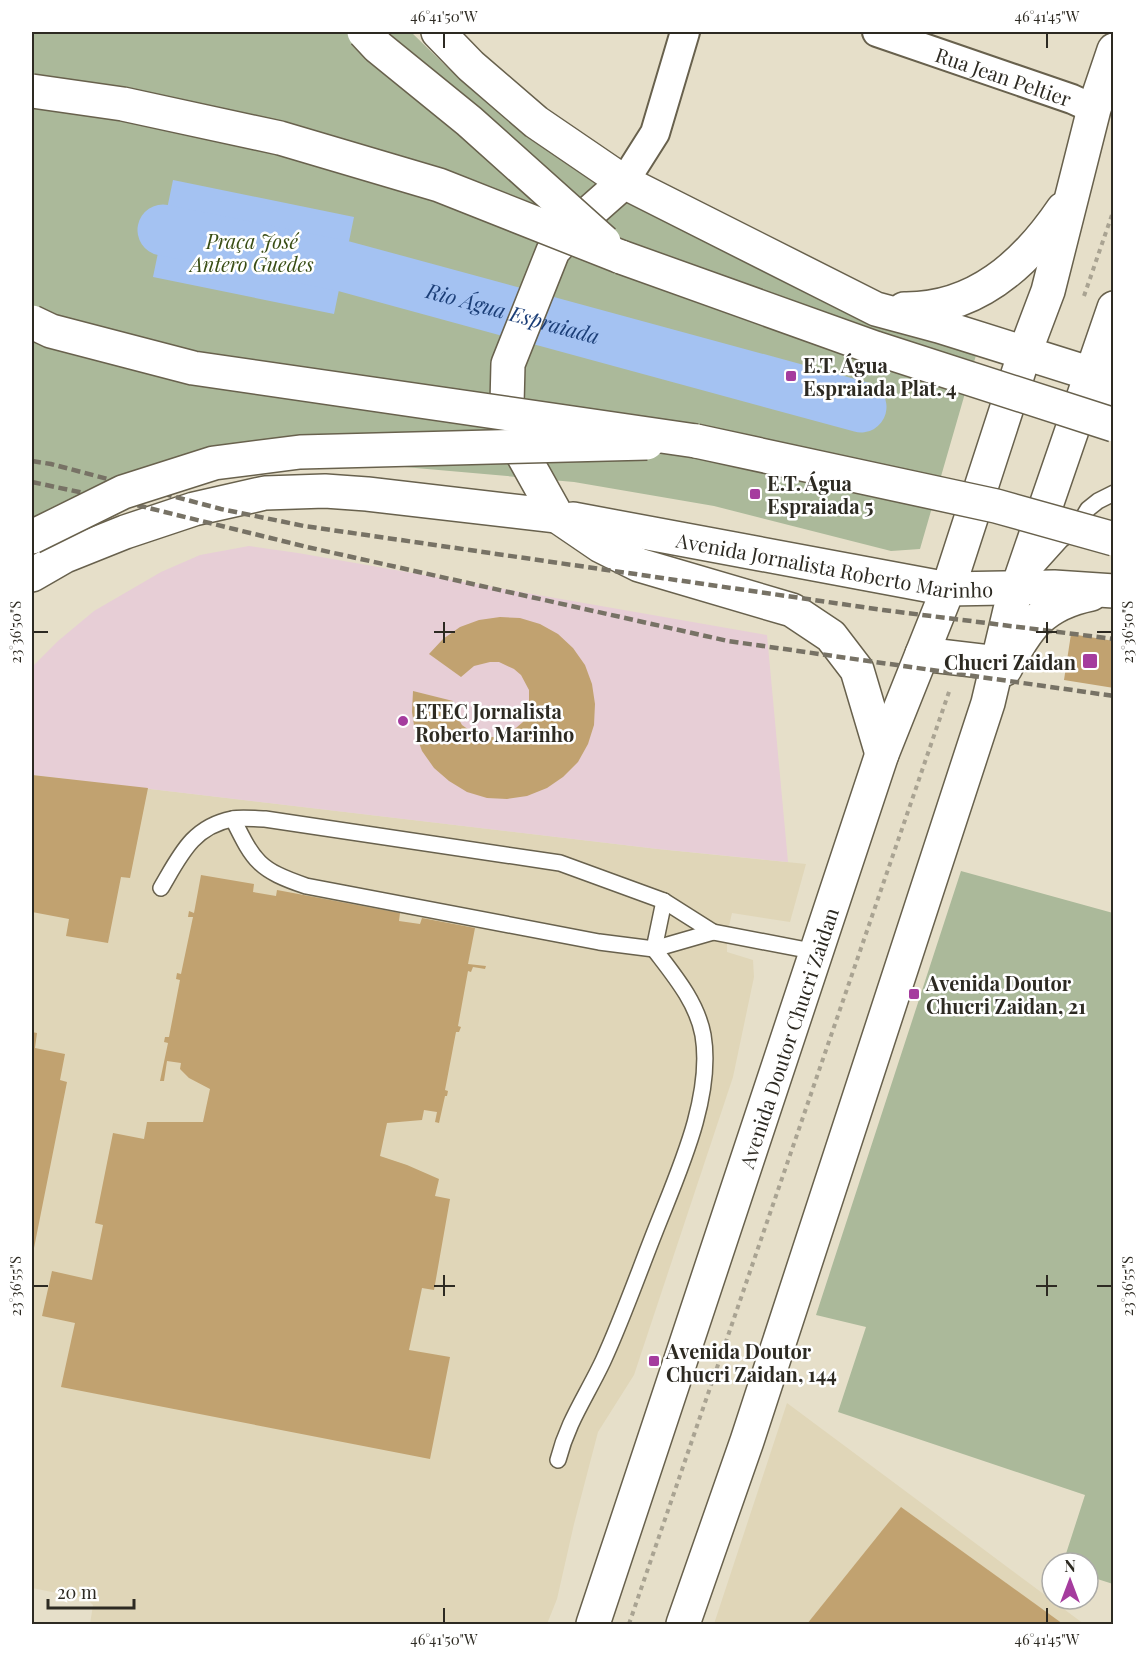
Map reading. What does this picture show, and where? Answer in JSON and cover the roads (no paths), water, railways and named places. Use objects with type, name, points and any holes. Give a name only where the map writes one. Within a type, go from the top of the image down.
[{"type":"main road","points":[[364,32],[378,47],[469,121],[621,257]]},
{"type":"main road","points":[[438,32],[471,66],[536,122],[624,182],[876,309],[1026,352],[1102,377]]},
{"type":"main road","name":"Avenida Doutor Chucri Zaidan","points":[[593,1624],[882,754],[948,589],[1048,291],[1094,109],[1113,50]]},
{"type":"main road","points":[[32,91],[123,104],[280,138],[439,185],[621,257],[875,348],[1113,425]]},
{"type":"main road","points":[[624,182],[581,220],[553,251],[508,364],[507,404],[514,439],[556,516],[601,546],[639,565],[792,610],[831,636],[857,670],[882,754]]},
{"type":"main road","points":[[876,309],[926,310],[945,306],[1002,278],[1043,238],[1071,198]]},
{"type":"main road","points":[[682,1624],[747,1441],[988,703],[1006,624],[1018,587],[1061,462],[1102,377],[1113,308]]},
{"type":"main road","points":[[32,322],[51,331],[193,368],[696,441],[996,506],[1113,539]]},
{"type":"main road","points":[[32,537],[123,492],[214,463],[300,452],[696,441]]},
{"type":"main road","name":"Avenida Jornalista Roberto Marinho","points":[[32,575],[65,556],[125,532],[194,509],[265,493],[325,491],[556,516],[948,589],[1054,587],[1113,592]]},
{"type":"main road","points":[[988,703],[1018,644],[1048,609],[1088,595],[1113,592]]},
{"type":"main road","points":[[922,654],[998,663]]},
{"type":"street","points":[[624,182],[655,134],[685,32]]},
{"type":"street","name":"Rua Jean Peltier","points":[[878,32],[1072,99],[1094,109]]},
{"type":"lane","points":[[1102,377],[1113,414]]},
{"type":"lane","points":[[1018,587],[1061,540],[1076,528],[1088,509],[1113,493]]},
{"type":"lane","points":[[1076,528],[1098,524],[1113,526]]},
{"type":"lane","points":[[161,888],[186,846],[204,829],[233,819],[265,819],[560,863],[664,901],[713,932],[817,952]]},
{"type":"lane","points":[[233,819],[248,850],[264,868],[306,886],[599,942],[654,949],[713,932]]},
{"type":"lane","points":[[558,1460],[564,1437],[602,1363],[622,1315],[684,1157],[704,1089],[706,1060],[703,1033],[694,1007],[654,949],[664,901]]},
{"type":"water","points":[[173,180],[354,217],[334,314],[153,277]]},
{"type":"waterway","name":"Rio Água Espraiada","points":[[163,230],[343,266],[861,407]]},
{"type":"railway","points":[[32,461],[221,509],[304,526],[883,610],[1114,639]]},
{"type":"railway","points":[[32,482],[112,499],[307,547],[728,641],[1114,696]]},
{"type":"place","name":"E.T. Água Espraiada Plat. 4","points":[[791,376]]},
{"type":"place","name":"E.T. Água Espraiada 5","points":[[755,494]]},
{"type":"place","name":"Chucri Zaidan","points":[[1090,661]]},
{"type":"place","name":"ETEC Jornalista Roberto Marinho","points":[[403,721]]},
{"type":"place","name":"Avenida Doutor Chucri Zaidan, 21","points":[[914,994]]},
{"type":"place","name":"Avenida Doutor Chucri Zaidan, 144","points":[[654,1361]]},
{"type":"park label","name":"Praça José Antero Guedes","points":[[252,252]]}]
